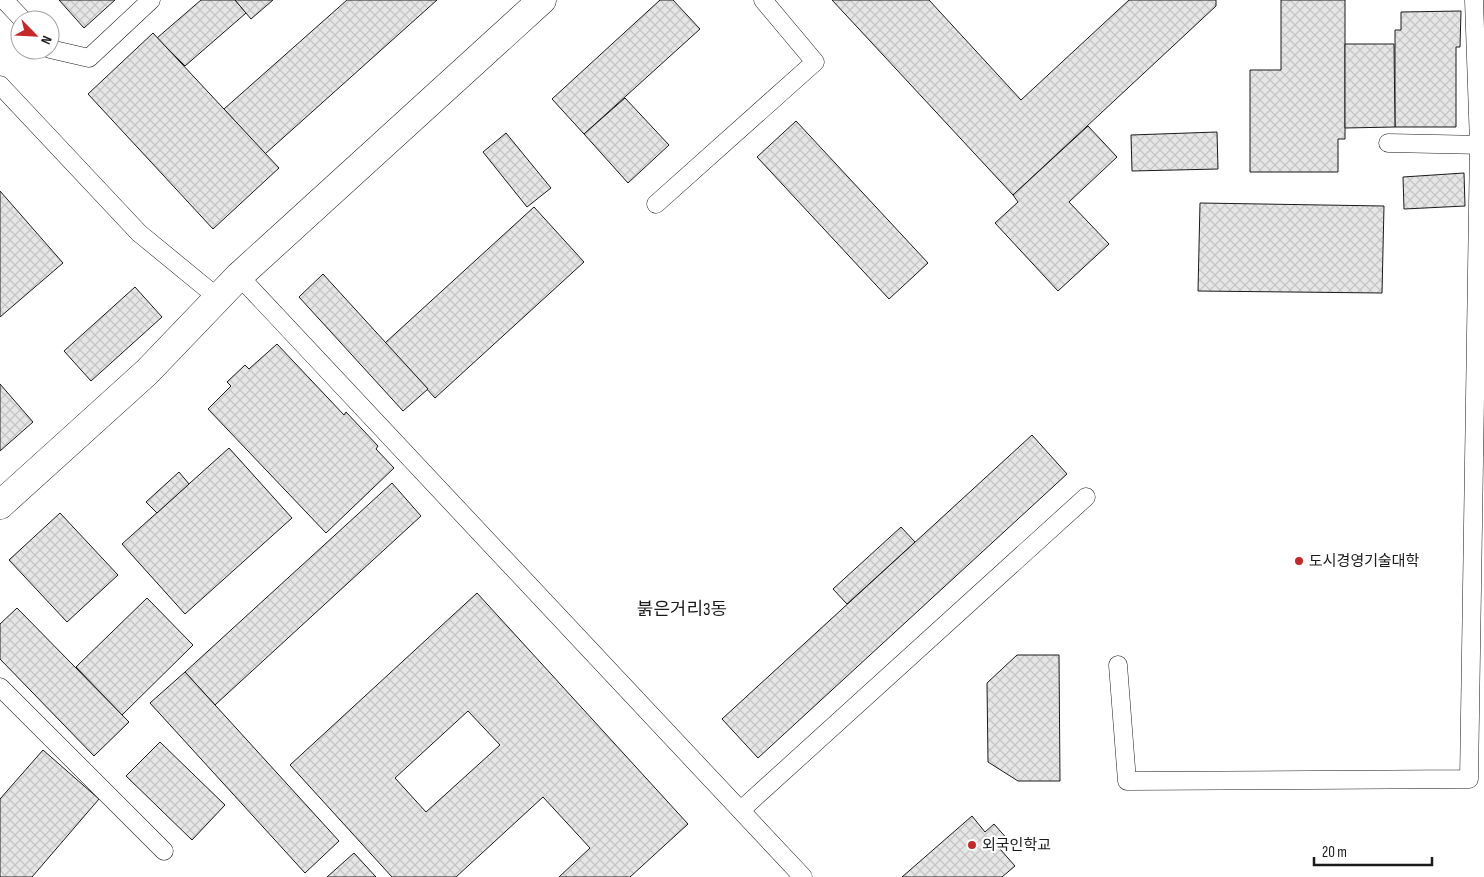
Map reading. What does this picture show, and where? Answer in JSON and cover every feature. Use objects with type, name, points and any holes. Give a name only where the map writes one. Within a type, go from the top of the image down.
[{"type":"street","points":[[0,505],[147,372],[238,276],[542,0]]},
{"type":"lane","points":[[4,0],[14,10]]},
{"type":"lane","points":[[60,51],[89,58],[151,0]]},
{"type":"lane","points":[[656,204],[814,62],[763,0]]},
{"type":"lane","points":[[1118,665],[1127,781],[1469,779],[1482,145],[1474,0]]},
{"type":"lane","points":[[0,85],[139,233],[218,297]]},
{"type":"lane","points":[[1388,144],[1482,145]]},
{"type":"lane","points":[[238,276],[802,877]]},
{"type":"lane","points":[[741,810],[1086,497]]},
{"type":"lane","points":[[0,687],[164,851]]},
{"type":"building","points":[[59,0],[115,0],[84,28]]},
{"type":"building","points":[[201,0],[235,0],[246,13],[185,66],[157,38]]},
{"type":"building","points":[[235,0],[273,0],[251,19]]},
{"type":"building","points":[[347,0],[437,0],[265,154],[224,109]]},
{"type":"building","points":[[660,0],[673,0],[700,29],[584,134],[552,99]]},
{"type":"building","points":[[832,0],[929,0],[1021,100],[1129,0],[1216,0],[1216,6],[1013,195]]},
{"type":"building","points":[[1281,0],[1345,0],[1345,139],[1338,139],[1338,172],[1250,172],[1250,70],[1281,70]]},
{"type":"building","points":[[1461,11],[1460,47],[1456,47],[1456,127],[1395,127],[1395,30],[1401,30],[1401,12]]},
{"type":"building","points":[[153,33],[279,168],[213,229],[88,94]]},
{"type":"building","points":[[1345,44],[1394,44],[1395,127],[1345,128]]},
{"type":"building","points":[[625,98],[669,145],[628,183],[584,134]]},
{"type":"building","points":[[796,121],[928,263],[889,299],[757,157]]},
{"type":"building","points":[[1088,126],[1117,157],[1069,202],[1109,244],[1058,291],[995,223],[1018,202],[1013,195]]},
{"type":"building","points":[[1217,132],[1218,169],[1132,171],[1131,135]]},
{"type":"building","points":[[506,133],[551,188],[527,207],[483,152]]},
{"type":"building","points":[[1464,173],[1465,206],[1404,209],[1403,177]]},
{"type":"building","points":[[0,191],[63,263],[0,317]]},
{"type":"building","points":[[1200,203],[1384,206],[1382,293],[1198,291]]},
{"type":"building","points":[[534,207],[584,262],[435,398],[385,343]]},
{"type":"building","points":[[323,274],[428,389],[403,411],[299,297]]},
{"type":"building","points":[[135,287],[162,317],[91,381],[64,351]]},
{"type":"building","points":[[277,344],[344,415],[346,412],[378,446],[376,449],[394,468],[326,533],[208,409],[231,386],[227,382],[245,365],[249,369]]},
{"type":"building","points":[[0,384],[33,422],[0,451]]},
{"type":"building","points":[[1032,435],[1067,474],[758,758],[722,719]]},
{"type":"building","points":[[229,448],[292,518],[185,614],[122,544]]},
{"type":"building","points":[[179,472],[189,484],[157,513],[146,502]]},
{"type":"building","points":[[392,483],[421,516],[215,705],[185,672]]},
{"type":"building","points":[[60,513],[118,575],[67,622],[9,560]]},
{"type":"building","points":[[901,527],[915,542],[847,604],[833,589]]},
{"type":"building","points":[[477,593],[688,824],[630,877],[559,877],[590,848],[543,797],[456,877],[392,877],[290,765]],"holes":[[[468,711],[500,745],[426,812],[395,778]]]},
{"type":"building","points":[[147,598],[193,645],[122,715],[76,667]]},
{"type":"building","points":[[17,608],[129,722],[94,756],[0,659],[0,624]]},
{"type":"building","points":[[1017,655],[1059,655],[1060,781],[1018,781],[988,762],[987,683]]},
{"type":"building","points":[[185,672],[339,841],[305,873],[150,703]]},
{"type":"building","points":[[160,742],[225,805],[192,840],[126,776]]},
{"type":"building","points":[[43,750],[99,799],[32,877],[0,877],[0,799]]},
{"type":"building","name":"외국인학교","points":[[972,816],[985,832],[994,824],[1009,841],[1000,849],[1015,866],[1002,877],[902,877]]},
{"type":"building","points":[[354,853],[376,877],[327,877]]},
{"type":"place","name":"도시경영기술대학","points":[[1299,561]]},
{"type":"place","name":"외국인학교","points":[[972,845]]},
{"type":"district","name":"붉은거리3동","points":[[682,609]]}]
